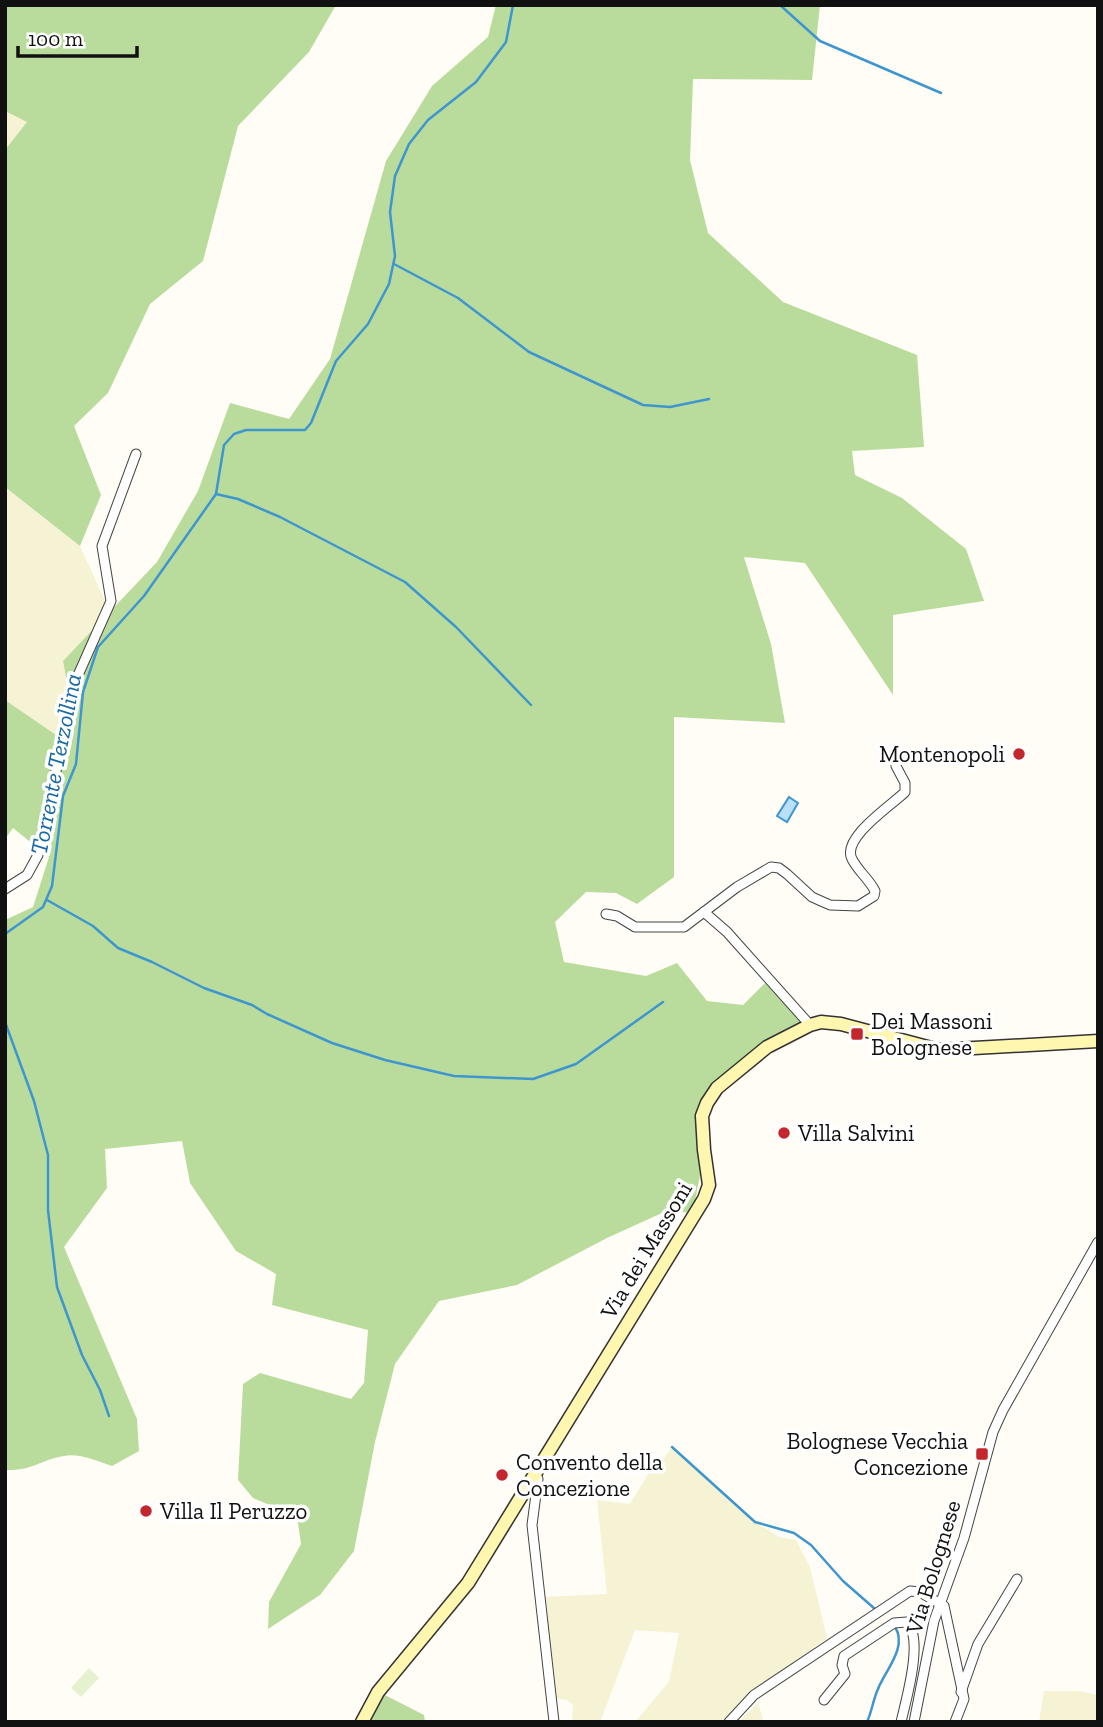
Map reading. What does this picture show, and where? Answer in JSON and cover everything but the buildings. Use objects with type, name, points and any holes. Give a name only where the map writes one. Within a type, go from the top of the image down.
[{"type":"street","points":[[5,889],[27,875],[38,855],[75,682],[111,601],[102,546],[136,454]]},
{"type":"street","points":[[606,914],[617,916],[635,927],[684,928],[737,887],[771,867],[787,874],[812,897],[830,905],[849,907],[867,902],[874,896],[875,891],[850,857],[850,847],[866,824],[905,792],[905,783],[896,766]]},
{"type":"street","points":[[704,912],[727,932],[810,1025]]},
{"type":"street","name":"Via dei Massoni","points":[[362,1722],[378,1692],[468,1583],[704,1199],[709,1185],[702,1116],[717,1088],[767,1046],[821,1022],[841,1024],[939,1050],[1098,1041]]},
{"type":"street","name":"Via Bolognese","points":[[914,1722],[921,1679],[940,1603],[964,1538],[993,1432],[1098,1242]]},
{"type":"street","points":[[536,1475],[538,1479],[532,1525],[554,1722]]},
{"type":"street","points":[[961,1692],[978,1644],[1017,1579]]},
{"type":"street","points":[[729,1722],[754,1695],[910,1591],[920,1592],[944,1606],[964,1699],[956,1722]]},
{"type":"street","name":"Via Bolognese","points":[[824,1700],[845,1674],[841,1662],[844,1656],[894,1623],[907,1622],[913,1633],[914,1650],[901,1722]]},
{"type":"shaded area","points":[[5,111],[28,122],[5,150]]},
{"type":"shaded area","points":[[5,487],[80,546],[110,612],[63,661],[73,715],[55,736],[5,700]]},
{"type":"shaded area","points":[[672,1447],[755,1522],[779,1537],[796,1540],[810,1567],[827,1638],[750,1693],[722,1722],[635,1722],[669,1682],[679,1633],[635,1630],[600,1722],[572,1722],[573,1705],[567,1700],[555,1698],[545,1597],[607,1594],[597,1500],[630,1504],[655,1463],[664,1458]]},
{"type":"shaded area","points":[[1044,1691],[1080,1691],[1098,1695],[1098,1722],[1039,1722]]},
{"type":"shaded area","points":[[758,1703],[763,1719],[760,1722],[738,1722]]},
{"type":"green space","points":[[5,5],[336,5],[309,52],[238,126],[203,261],[150,304],[108,393],[74,426],[101,495],[80,546],[5,487],[5,150],[27,122],[5,111]]},
{"type":"green space","points":[[496,5],[820,5],[812,80],[693,79],[690,160],[708,233],[783,302],[917,355],[924,447],[852,451],[855,475],[902,498],[966,549],[984,601],[893,615],[893,695],[805,563],[744,557],[771,644],[785,723],[674,717],[674,877],[637,904],[616,893],[586,892],[555,922],[564,962],[646,976],[677,963],[707,1001],[743,1005],[765,983],[804,1024],[756,1047],[697,1110],[700,1175],[693,1212],[662,1213],[517,1285],[439,1301],[395,1364],[375,1442],[354,1551],[320,1595],[268,1629],[269,1602],[301,1544],[297,1516],[253,1498],[238,1480],[243,1384],[260,1373],[351,1399],[364,1383],[368,1330],[272,1305],[276,1274],[236,1251],[190,1183],[182,1141],[105,1149],[107,1188],[64,1247],[137,1419],[139,1451],[112,1466],[70,1455],[23,1469],[5,1470],[5,920],[33,907],[49,857],[13,828],[5,839],[5,700],[56,735],[73,715],[63,661],[157,562],[198,491],[230,403],[289,419],[330,359],[386,161],[432,86],[488,37]]},
{"type":"green space","points":[[89,1668],[99,1678],[81,1697],[71,1688]]},
{"type":"green space","points":[[381,1693],[424,1715],[425,1722],[369,1722]]},
{"type":"water","points":[[789,797],[798,803],[787,822],[777,816]]},
{"type":"waterway","name":"Torrente Terzollina","points":[[5,934],[43,907],[52,886],[63,796],[76,764],[83,692],[98,647],[144,596],[216,494],[224,445],[234,434],[246,430],[305,430],[311,423],[336,361],[368,324],[389,284],[395,256],[390,212],[395,176],[409,144],[428,120],[476,82],[506,42],[513,5]]},
{"type":"waterway","points":[[780,5],[820,41],[941,93]]},
{"type":"waterway","points":[[394,264],[458,298],[529,352],[643,405],[670,407],[709,399]]},
{"type":"waterway","points":[[216,494],[238,499],[280,517],[405,582],[456,627],[531,705]]},
{"type":"waterway","points":[[47,900],[93,926],[118,948],[204,988],[252,1005],[332,1043],[385,1060],[454,1076],[533,1079],[576,1064],[663,1002]]},
{"type":"waterway","points":[[5,1022],[34,1101],[48,1155],[48,1210],[57,1287],[82,1355],[100,1390],[109,1416]]},
{"type":"waterway","points":[[672,1447],[755,1522],[794,1533],[811,1545],[843,1581],[875,1609]]},
{"type":"waterway","points":[[867,1722],[878,1689],[897,1651],[899,1643],[895,1627]]},
{"type":"place","name":"Montenopoli","points":[[1019,754]]},
{"type":"place","name":"Dei Massoni Bolognese","points":[[857,1034]]},
{"type":"place","name":"Villa Salvini","points":[[784,1133]]},
{"type":"place","name":"Bolognese Vecchia Concezione","points":[[982,1454]]},
{"type":"place","name":"Convento della Concezione","points":[[502,1475]]},
{"type":"place","name":"Villa Il Peruzzo","points":[[146,1511]]}]
